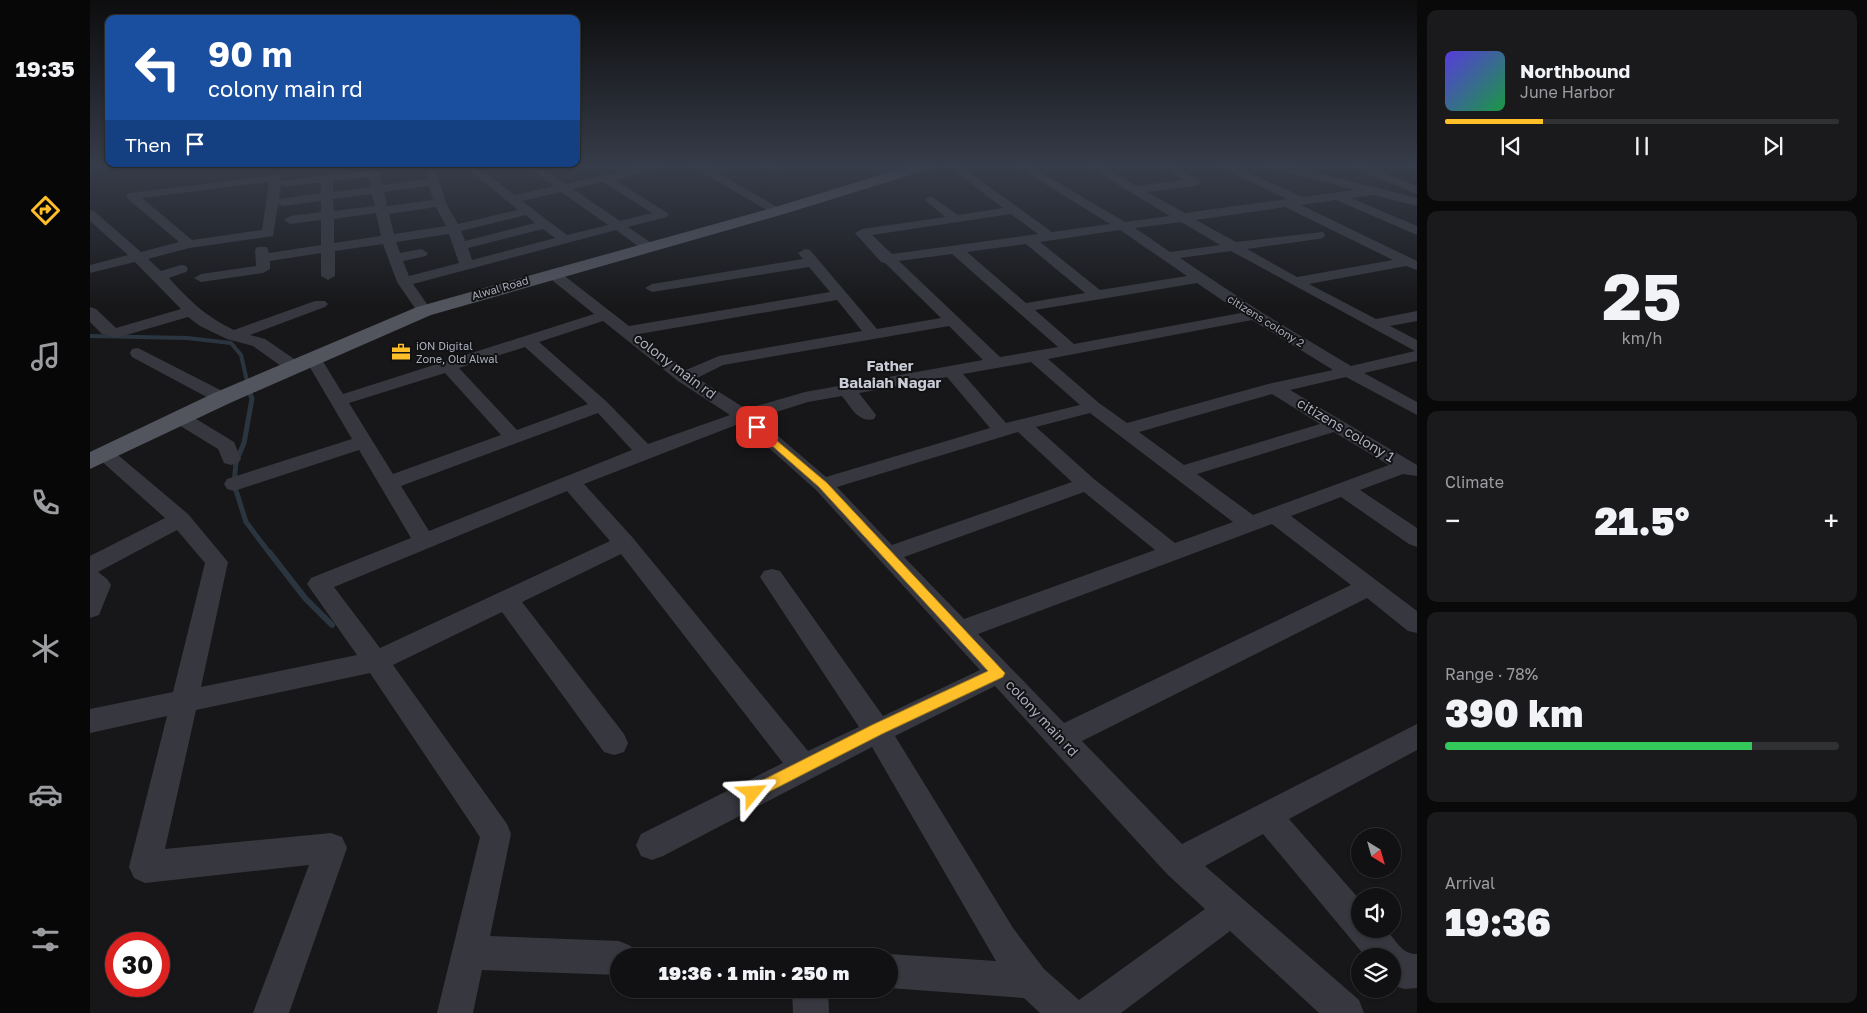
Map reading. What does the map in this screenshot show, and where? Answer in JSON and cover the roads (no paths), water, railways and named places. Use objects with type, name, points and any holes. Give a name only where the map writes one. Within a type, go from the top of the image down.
[{"type":"main road","name":"Alwal Road","points":[[97,458],[222,398],[424,310],[773,212]]},
{"type":"street","points":[[151,212],[189,244]]},
{"type":"street","points":[[90,269],[189,244],[268,233],[271,212]]},
{"type":"street","points":[[327,212],[328,262]]},
{"type":"street","points":[[290,220],[361,212]]},
{"type":"street","points":[[382,212],[388,239],[404,282],[424,310]]},
{"type":"street","points":[[445,212],[454,229],[467,266]]},
{"type":"street","points":[[328,262],[388,239],[454,229],[523,212]]},
{"type":"street","points":[[529,212],[543,225],[565,240]]},
{"type":"street","points":[[597,212],[648,247]]},
{"type":"street","points":[[404,282],[663,214],[661,212]]},
{"type":"street","points":[[947,212],[956,219]]},
{"type":"street","points":[[995,362],[886,259],[862,233],[999,212]]},
{"type":"street","points":[[1017,212],[1048,235]]},
{"type":"street","name":"citizens colony 2","points":[[1100,212],[1256,315],[1349,372],[1417,408]]},
{"type":"street","points":[[1176,212],[1295,282],[1417,347]]},
{"type":"street","points":[[886,259],[1210,212]]},
{"type":"street","points":[[1315,212],[1414,262]]},
{"type":"street","points":[[1374,212],[1417,231]]},
{"type":"street","points":[[91,216],[159,276],[191,311],[206,323],[233,336],[259,342],[294,367]]},
{"type":"street","points":[[460,246],[543,225]]},
{"type":"street","points":[[1168,256],[1236,248],[1318,235]]},
{"type":"street","points":[[1027,238],[1097,295]]},
{"type":"street","points":[[262,240],[263,270]]},
{"type":"street","points":[[955,249],[1070,349]]},
{"type":"street","points":[[803,251],[873,334]]},
{"type":"street","points":[[396,258],[421,254]]},
{"type":"street","points":[[201,278],[352,259]]},
{"type":"street","points":[[652,288],[812,262]]},
{"type":"street","points":[[1295,282],[1414,262]]},
{"type":"street","points":[[159,276],[181,269]]},
{"type":"street","name":"colony main rd","points":[[552,273],[684,377],[744,416],[823,485],[1178,863],[1346,1013]]},
{"type":"street","points":[[1021,308],[1198,278]]},
{"type":"street","points":[[628,331],[842,295]]},
{"type":"street","points":[[233,336],[320,304]]},
{"type":"street","points":[[90,312],[104,328],[116,333],[191,311]]},
{"type":"street","points":[[338,401],[607,315]]},
{"type":"street","points":[[454,1013],[496,834],[376,660],[319,584],[645,452],[744,416],[805,398],[1256,315]]},
{"type":"street","points":[[1376,324],[1417,316]]},
{"type":"street","points":[[684,377],[719,361],[951,321]]},
{"type":"street","points":[[528,341],[602,406],[645,452]]},
{"type":"street","points":[[138,354],[222,398]]},
{"type":"street","points":[[1035,356],[1123,430],[1251,524]]},
{"type":"street","name":"citizens colony 1","points":[[1123,430],[1274,388],[1417,356]]},
{"type":"street","points":[[313,359],[424,541]]},
{"type":"street","points":[[448,366],[514,438]]},
{"type":"street","points":[[951,371],[1002,430]]},
{"type":"street","name":"citizens colony 1","points":[[1274,388],[1411,470]]},
{"type":"street","points":[[847,390],[867,415]]},
{"type":"street","points":[[388,483],[602,406]]},
{"type":"street","points":[[823,485],[1002,430],[1093,406]]},
{"type":"street","points":[[182,418],[227,446],[231,459]]},
{"type":"street","points":[[1181,472],[1336,425]]},
{"type":"street","points":[[1023,426],[1087,484],[1173,553]]},
{"type":"street","points":[[234,484],[363,442]]},
{"type":"street","points":[[97,458],[180,519],[217,562],[186,700],[145,867],[332,848],[271,1013]]},
{"type":"street","points":[[959,631],[1251,524],[1342,488],[1411,470]]},
{"type":"street","points":[[571,482],[625,543],[803,767]]},
{"type":"street","points":[[887,555],[1087,484]]},
{"type":"street","points":[[1342,488],[1417,539]]},
{"type":"street","points":[[1275,515],[1417,624]]},
{"type":"street","points":[[90,566],[180,519]]},
{"type":"street","points":[[90,721],[376,660],[625,543]]},
{"type":"street","points":[[772,576],[877,730],[1001,940],[1032,981],[1066,1013]]},
{"type":"street","points":[[90,578],[99,585],[90,609]]},
{"type":"street","points":[[1060,738],[1368,587]]},
{"type":"street","points":[[506,599],[614,743]]},
{"type":"street","points":[[652,845],[877,730],[998,673]]},
{"type":"street","points":[[1178,863],[1417,736]]},
{"type":"street","points":[[1267,816],[1351,914]]},
{"type":"street","points":[[1091,1013],[1231,910]]},
{"type":"street","points":[[1372,938],[1380,948]]},
{"type":"street","points":[[468,952],[610,958]]},
{"type":"street","points":[[1401,970],[1404,972],[1417,972]]},
{"type":"street","points":[[898,972],[1032,981]]},
{"type":"street","points":[[810,998],[810,1013]]},
{"type":"waterway","points":[[90,336],[187,338],[231,343],[241,355],[247,381]]},
{"type":"waterway","points":[[250,393],[252,399],[244,443],[236,462],[234,484],[246,522],[271,555]]},
{"type":"waterway","points":[[270,553],[305,598],[332,625]]},
{"type":"place","name":"iON Digital Zone, Old Alwal","points":[[401,352]]},
{"type":"district","name":"Father Balaiah Nagar","points":[[890,374]]}]
